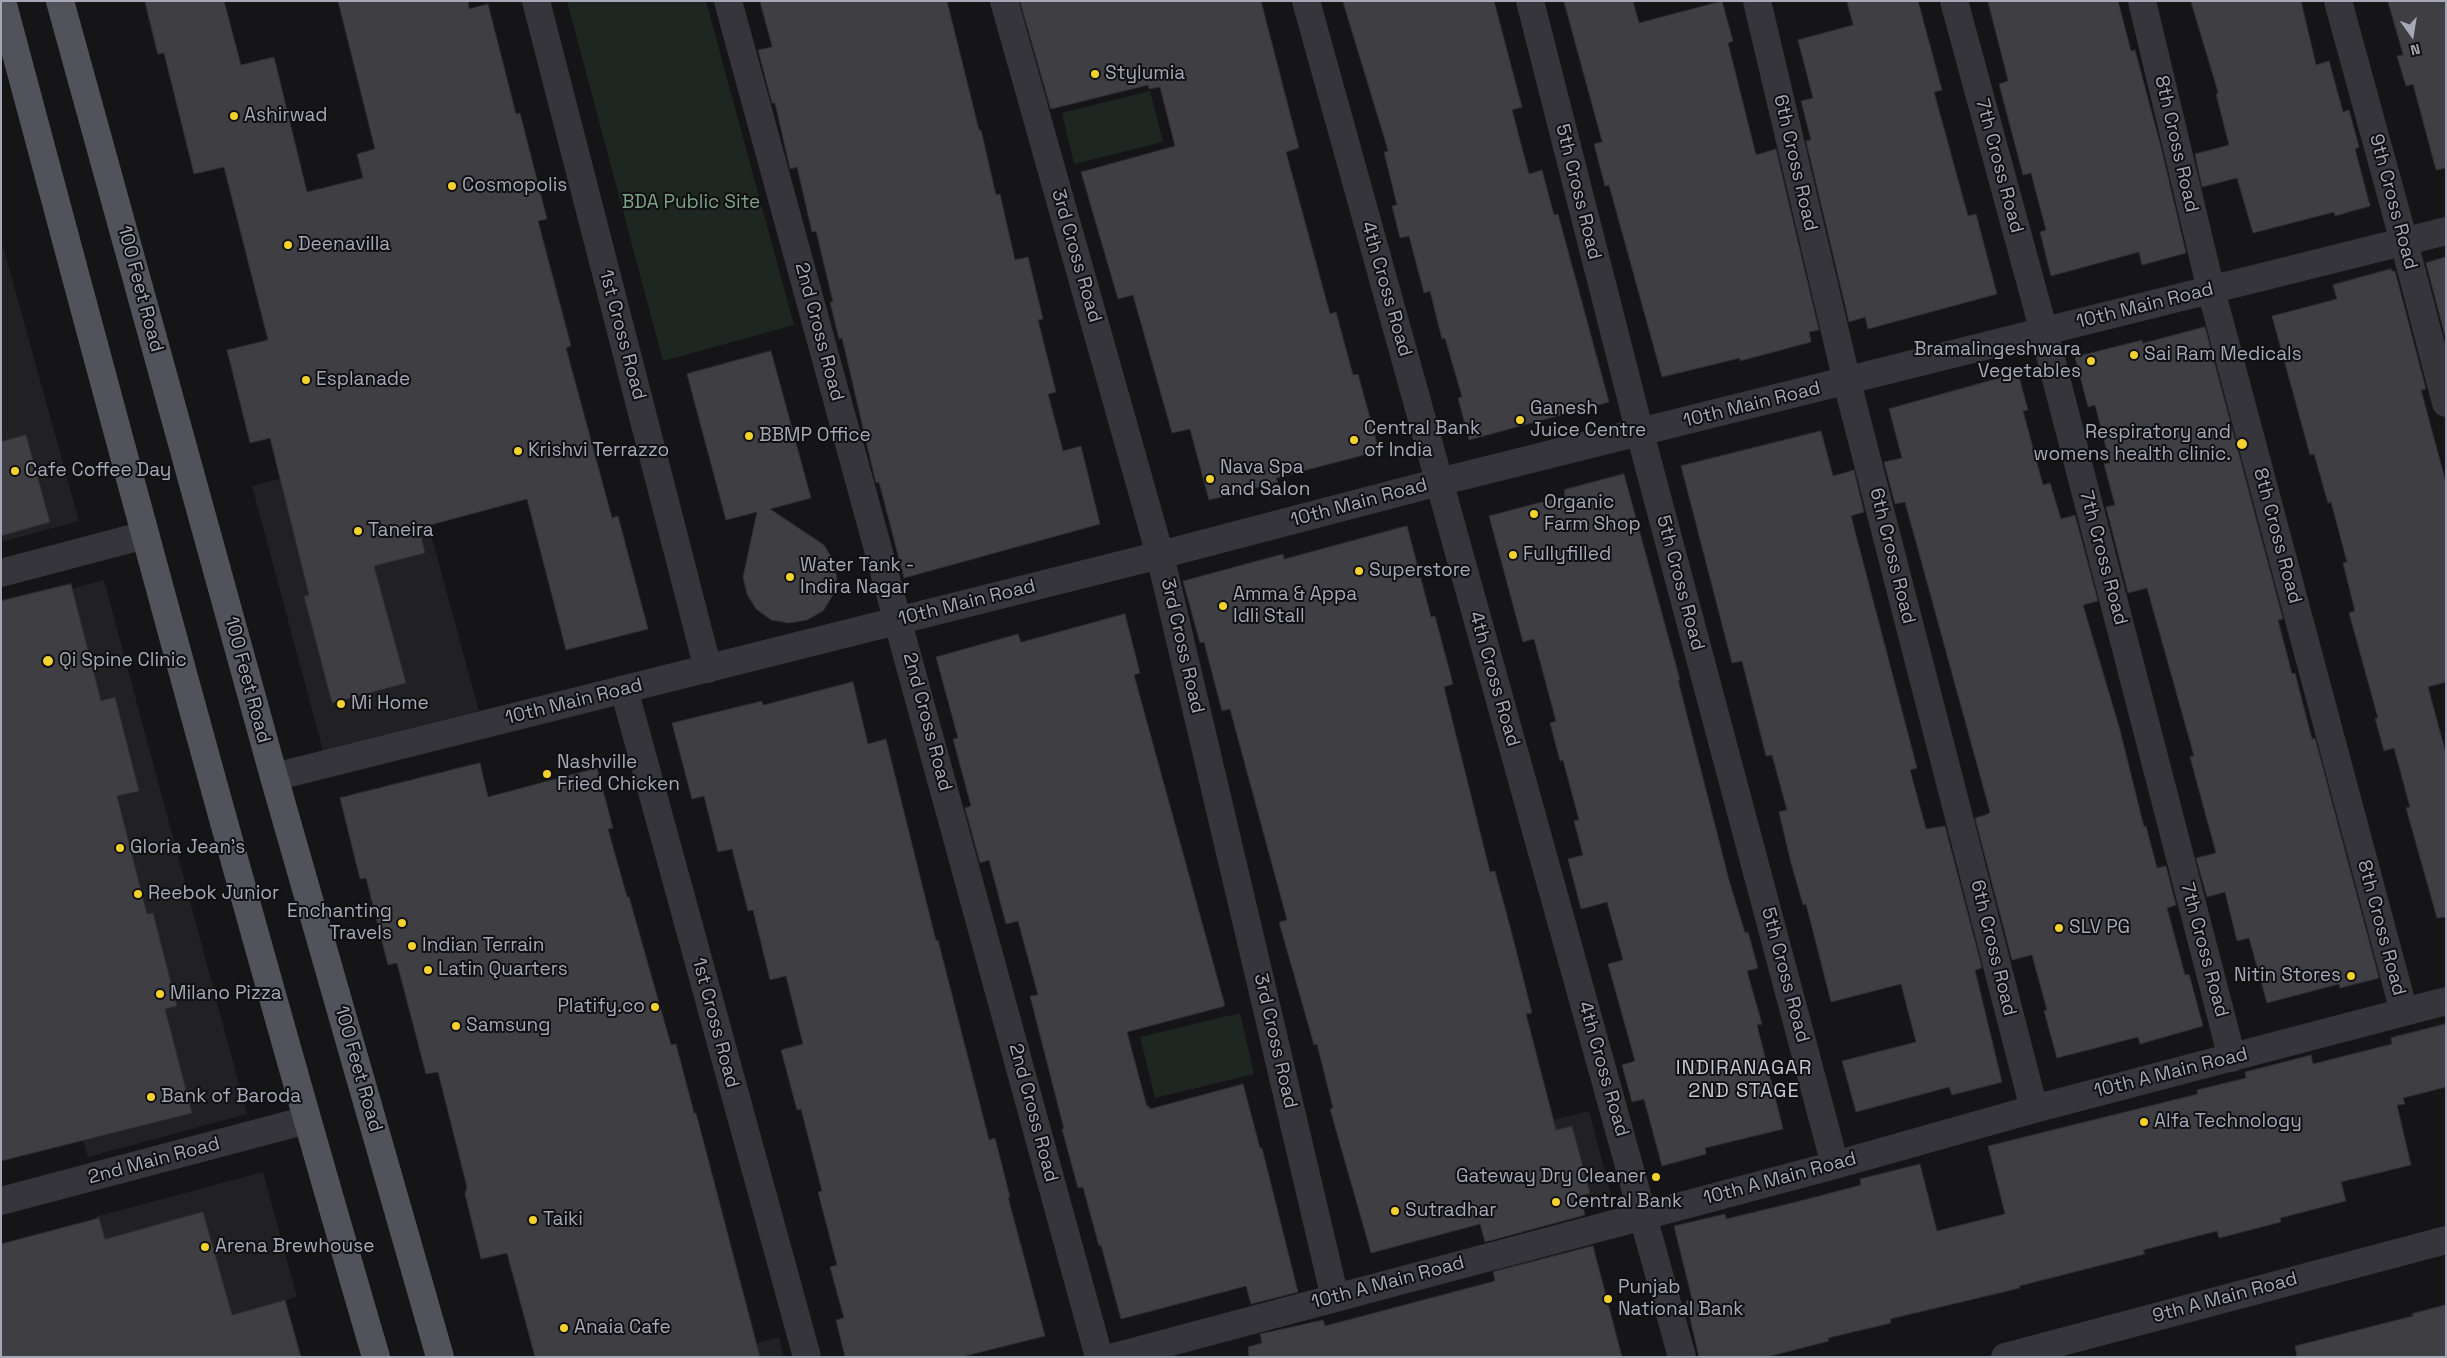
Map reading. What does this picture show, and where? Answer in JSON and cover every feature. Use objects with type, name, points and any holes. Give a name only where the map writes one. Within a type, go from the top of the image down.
[{"type":"main road","points":[[2,1],[145,535],[307,1120],[376,1357]]},
{"type":"main road","name":"100 Feet Road","points":[[60,1],[274,777],[440,1357]]},
{"type":"street","name":"1st Cross Road","points":[[536,1],[708,669]]},
{"type":"street","name":"2nd Cross Road","points":[[728,1],[899,620],[1099,1357]]},
{"type":"street","name":"3rd Cross Road","points":[[1004,1],[1160,555],[1335,1298]]},
{"type":"street","name":"4th Cross Road","points":[[1306,1],[1682,1357]]},
{"type":"street","name":"5th Cross Road","points":[[1530,1],[1640,433],[1835,1165]]},
{"type":"street","name":"6th Cross Road","points":[[1757,1],[1847,382],[2034,1109]]},
{"type":"street","name":"7th Cross Road","points":[[1954,1],[2044,332],[2232,1058]]},
{"type":"street","name":"8th Cross Road","points":[[2142,1],[2211,290],[2404,1012]]},
{"type":"street","name":"9th Cross Road","points":[[2338,1],[2446,403]]},
{"type":"street","name":"10th Main Road","points":[[274,777],[1160,555],[1439,482],[1847,382],[2446,231]]},
{"type":"street","points":[[1,573],[145,535]]},
{"type":"street","name":"1st Cross Road","points":[[624,689],[807,1357]]},
{"type":"street","name":"10th A Main Road","points":[[1114,1357],[2446,1000]]},
{"type":"street","name":"2nd Main Road","points":[[1,1202],[307,1120]]},
{"type":"street","name":"9th A Main Road","points":[[2005,1357],[2446,1240]]},
{"type":"shaded area","points":[[1,239],[79,521],[1,542]]},
{"type":"shaded area","points":[[407,446],[479,711],[323,751],[252,486]]},
{"type":"shaded area","points":[[104,580],[247,1114],[88,1157],[1,847],[1,608]]},
{"type":"shaded area","points":[[1589,1111],[1613,1202],[1491,1233],[1467,1142]]},
{"type":"shaded area","points":[[263,1172],[297,1297],[129,1342],[95,1217]]},
{"type":"shaded area","points":[[779,1337],[784,1357],[709,1357]]},
{"type":"green space","name":"BDA Public Site","points":[[567,1],[706,1],[794,325],[663,361]]},
{"type":"green space","points":[[1150,91],[1163,142],[1074,164],[1062,113]]},
{"type":"green space","points":[[1240,1013],[1254,1074],[1155,1098],[1140,1037]]},
{"type":"building","points":[[145,1],[224,1],[241,65],[274,57],[307,192],[363,178],[357,154],[375,149],[338,1],[468,1],[469,9],[488,4],[516,114],[520,113],[547,219],[538,221],[571,346],[566,348],[612,518],[618,516],[648,629],[566,650],[527,499],[419,528],[425,553],[374,566],[406,683],[332,703],[304,596],[309,595],[270,438],[250,443],[227,350],[268,340],[224,167],[194,174],[164,53],[158,54]]},
{"type":"building","points":[[760,1],[947,1],[996,195],[1000,194],[1015,260],[1028,257],[1043,319],[1038,320],[1056,392],[1048,394],[1063,451],[1081,446],[1100,524],[904,578],[879,482],[876,483],[842,338],[839,339],[830,302],[833,302],[816,231],[812,232],[797,167],[790,169],[775,103],[772,103],[758,50],[772,47]]},
{"type":"building","points":[[1020,1],[1261,1],[1299,148],[1286,152],[1330,314],[1336,312],[1353,375],[1358,374],[1379,451],[1276,478],[1278,482],[1209,500],[1190,429],[1172,433],[1133,295],[1118,299],[1081,172],[1175,146],[1160,87],[1149,89],[1148,85],[1051,109]]},
{"type":"building","points":[[1343,1],[1494,1],[1522,107],[1512,110],[1529,174],[1542,170],[1554,215],[1558,214],[1609,402],[1469,440],[1458,398],[1462,397],[1445,338],[1442,339],[1430,291],[1424,293],[1409,236],[1400,238],[1392,206],[1397,205],[1384,152],[1388,151]]},
{"type":"building","points":[[1564,1],[1633,1],[1639,23],[1722,1],[1733,41],[1728,43],[1756,155],[1776,149],[1819,330],[1809,332],[1811,342],[1740,361],[1740,358],[1662,377],[1609,185],[1605,186],[1594,144],[1602,142]]},
{"type":"building","points":[[1847,1],[1918,1],[1942,90],[1934,92],[1968,216],[1976,214],[1997,294],[1868,329],[1865,317],[1849,322],[1806,141],[1811,140],[1801,101],[1813,98],[1798,40],[1853,25]]},
{"type":"building","points":[[1988,1],[2118,1],[2131,51],[2135,50],[2161,147],[2186,253],[2142,265],[2139,252],[2051,276],[2040,232],[2046,230],[2031,173],[2023,175],[1999,84],[2008,81]]},
{"type":"building","points":[[2191,1],[2301,1],[2316,65],[2329,61],[2343,112],[2349,110],[2359,147],[2355,149],[2370,206],[2335,216],[2334,212],[2253,233],[2237,178],[2202,187],[2195,154],[2229,145],[2216,94],[2218,93]]},
{"type":"building","points":[[2388,1],[2446,1],[2446,168],[2436,170],[2413,84],[2406,86],[2397,56],[2403,55]]},
{"type":"building","points":[[2446,257],[2446,340],[2426,263]]},
{"type":"building","points":[[2391,269],[2395,271],[2426,389],[2421,390],[2446,483],[2446,682],[2428,687],[2446,754],[2446,917],[2437,918],[2406,808],[2410,807],[2394,748],[2384,751],[2375,718],[2378,718],[2349,613],[2355,611],[2343,563],[2347,562],[2331,502],[2328,503],[2314,454],[2310,455],[2272,316],[2337,299],[2333,285]]},
{"type":"building","points":[[2205,327],[2283,619],[2278,620],[2292,674],[2295,673],[2312,739],[2315,738],[2379,978],[2340,988],[2339,984],[2267,1003],[2249,938],[2237,941],[2225,892],[2207,897],[2196,858],[2216,853],[2190,757],[2194,756],[2147,588],[2128,593],[2106,507],[2115,505],[2104,464],[2110,463],[2095,405],[2088,407],[2075,357],[2142,340],[2143,343]]},
{"type":"building","name":"BBMP Office","points":[[771,351],[811,498],[770,509],[824,545],[833,560],[837,578],[833,595],[823,611],[807,620],[789,623],[771,620],[756,609],[747,594],[743,577],[757,512],[726,520],[687,374]]},
{"type":"building","points":[[2018,373],[2028,410],[2023,411],[2043,485],[2050,483],[2061,519],[2075,515],[2098,601],[2083,605],[2120,730],[2144,827],[2146,826],[2157,868],[2166,866],[2176,905],[2167,908],[2185,975],[2189,974],[2203,1026],[2140,1044],[2138,1037],[2057,1058],[2044,1011],[2047,1010],[2032,955],[2012,960],[1975,818],[1990,812],[1905,502],[1895,504],[1884,462],[1902,458],[1889,409]]},
{"type":"building","points":[[1821,431],[1833,476],[1854,470],[1864,512],[1851,516],[1917,768],[1910,770],[1926,829],[1945,826],[1982,968],[1975,970],[2002,1082],[1952,1095],[1949,1087],[1856,1112],[1842,1061],[1916,1042],[1901,984],[1831,1002],[1806,904],[1803,905],[1791,863],[1779,812],[1787,810],[1772,755],[1766,756],[1742,661],[1732,663],[1681,466]]},
{"type":"building","points":[[26,435],[50,522],[1,536],[1,442]]},
{"type":"building","points":[[1624,474],[1680,680],[1678,680],[1729,880],[1745,933],[1748,932],[1758,968],[1747,971],[1762,1024],[1757,1025],[1783,1129],[1705,1148],[1706,1154],[1662,1166],[1644,1099],[1632,1102],[1622,1065],[1635,1061],[1608,964],[1623,960],[1607,902],[1581,909],[1568,859],[1583,855],[1574,821],[1579,820],[1563,760],[1560,761],[1550,723],[1556,721],[1534,639],[1523,642],[1489,516],[1565,496],[1564,490]]},
{"type":"building","points":[[1407,526],[1431,617],[1435,616],[1453,684],[1444,687],[1490,872],[1495,871],[1532,1013],[1526,1014],[1556,1130],[1572,1126],[1590,1193],[1580,1196],[1585,1215],[1485,1242],[1480,1224],[1371,1253],[1330,1109],[1333,1108],[1317,1044],[1314,1045],[1279,922],[1287,920],[1230,709],[1222,711],[1204,642],[1200,643],[1183,581],[1283,554],[1284,559]]},
{"type":"building","points":[[71,584],[101,701],[115,697],[139,791],[117,796],[147,914],[153,913],[177,1006],[165,1009],[192,1113],[1,1161],[1,601]]},
{"type":"building","points":[[1125,614],[1140,673],[1134,675],[1225,1006],[1127,1032],[1147,1107],[1149,1106],[1150,1109],[1243,1084],[1260,1148],[1262,1148],[1298,1292],[1251,1304],[1246,1286],[1121,1319],[1083,1187],[1078,1188],[1062,1129],[1064,1129],[1030,996],[1038,995],[1018,921],[1006,924],[989,860],[980,863],[965,808],[971,806],[953,739],[958,738],[936,657],[1018,634],[1021,642]]},
{"type":"building","points":[[853,682],[868,744],[886,739],[936,941],[938,940],[989,1140],[995,1138],[1010,1197],[1008,1197],[1045,1336],[961,1357],[845,1357],[836,1320],[844,1318],[830,1267],[837,1265],[818,1192],[822,1191],[801,1109],[797,1110],[781,1050],[803,1044],[786,976],[770,980],[753,910],[748,911],[732,849],[718,852],[704,796],[692,799],[672,723],[762,701],[763,705]]},
{"type":"building","points":[[480,763],[488,797],[597,768],[613,828],[608,829],[671,1045],[676,1044],[694,1113],[696,1113],[760,1357],[535,1357],[507,1253],[481,1259],[465,1194],[467,1187],[438,1072],[426,1074],[397,963],[388,965],[366,878],[360,879],[340,798]]},
{"type":"building","points":[[2446,1024],[2446,1087],[2403,1098],[2405,1104],[2397,1105],[2411,1165],[2341,1182],[2346,1201],[2280,1218],[2281,1222],[2219,1238],[2217,1231],[2143,1250],[2145,1254],[2019,1286],[2020,1288],[1890,1319],[1891,1323],[1828,1338],[1829,1341],[1767,1357],[1699,1357],[1686,1301],[1692,1299],[1674,1226],[1725,1214],[1726,1219],[1796,1202],[1861,1185],[1860,1179],[1920,1164],[1937,1231],[2005,1214],[1988,1146],[2198,1094],[2197,1090],[2246,1078],[2245,1072],[2311,1055],[2313,1064],[2392,1044],[2391,1038]]},
{"type":"building","points":[[203,1212],[232,1315],[285,1300],[301,1357],[1,1357],[1,1244],[99,1218],[105,1239]]},
{"type":"building","points":[[1593,1246],[1622,1357],[1249,1357],[1248,1347],[1262,1343],[1260,1334],[1323,1320],[1325,1326],[1495,1281],[1493,1272]]},
{"type":"building","points":[[2446,1305],[2446,1357],[2297,1357],[2295,1346],[2413,1316],[2412,1314]]},
{"type":"place","name":"Stylumia","points":[[1095,74]]},
{"type":"place","name":"Ashirwad","points":[[234,116]]},
{"type":"place","name":"Cosmopolis","points":[[452,186]]},
{"type":"place","name":"Deenavilla","points":[[288,245]]},
{"type":"place","name":"Sai Ram Medicals","points":[[2134,355]]},
{"type":"place","name":"Bramalingeshwara Vegetables","points":[[2091,361]]},
{"type":"place","name":"Esplanade","points":[[306,380]]},
{"type":"place","name":"Ganesh Juice Centre","points":[[1520,420]]},
{"type":"place","name":"BBMP Office","points":[[749,436]]},
{"type":"place","name":"Central Bank of India","points":[[1354,440]]},
{"type":"place","name":"Respiratory and womens health clinic.","points":[[2242,444]]},
{"type":"place","name":"Krishvi Terrazzo","points":[[518,451]]},
{"type":"place","name":"Cafe Coffee Day","points":[[15,471]]},
{"type":"place","name":"Nava Spa and Salon","points":[[1210,479]]},
{"type":"place","name":"Organic Farm Shop","points":[[1534,514]]},
{"type":"place","name":"Taneira","points":[[358,531]]},
{"type":"place","name":"Fullyfilled","points":[[1513,555]]},
{"type":"place","name":"Superstore","points":[[1359,571]]},
{"type":"place","name":"Water Tank - Indira Nagar","points":[[790,577]]},
{"type":"place","name":"Amma & Appa Idli Stall","points":[[1223,606]]},
{"type":"place","name":"Qi Spine Clinic","points":[[48,661]]},
{"type":"place","name":"Mi Home","points":[[341,704]]},
{"type":"place","name":"Nashville Fried Chicken","points":[[547,774]]},
{"type":"place","name":"Gloria Jean's","points":[[120,848]]},
{"type":"place","name":"Reebok Junior","points":[[138,894]]},
{"type":"place","name":"Enchanting Travels","points":[[402,923]]},
{"type":"place","name":"SLV PG","points":[[2059,928]]},
{"type":"place","name":"Indian Terrain","points":[[412,946]]},
{"type":"place","name":"Latin Quarters","points":[[428,970]]},
{"type":"place","name":"Nitin Stores","points":[[2351,976]]},
{"type":"place","name":"Milano Pizza","points":[[160,994]]},
{"type":"place","name":"Platify.co","points":[[655,1007]]},
{"type":"place","name":"Samsung","points":[[456,1026]]},
{"type":"place","name":"Bank of Baroda","points":[[151,1097]]},
{"type":"place","name":"Alfa Technology","points":[[2144,1122]]},
{"type":"place","name":"Gateway Dry Cleaner","points":[[1656,1177]]},
{"type":"place","name":"Central Bank","points":[[1556,1202]]},
{"type":"place","name":"Sutradhar","points":[[1395,1211]]},
{"type":"place","name":"Taiki","points":[[533,1220]]},
{"type":"place","name":"Arena Brewhouse","points":[[205,1247]]},
{"type":"place","name":"Punjab National Bank","points":[[1608,1299]]},
{"type":"place","name":"Anaia Cafe","points":[[564,1328]]},
{"type":"district","name":"INDIRANAGAR 2ND STAGE","points":[[1744,1080]]}]
